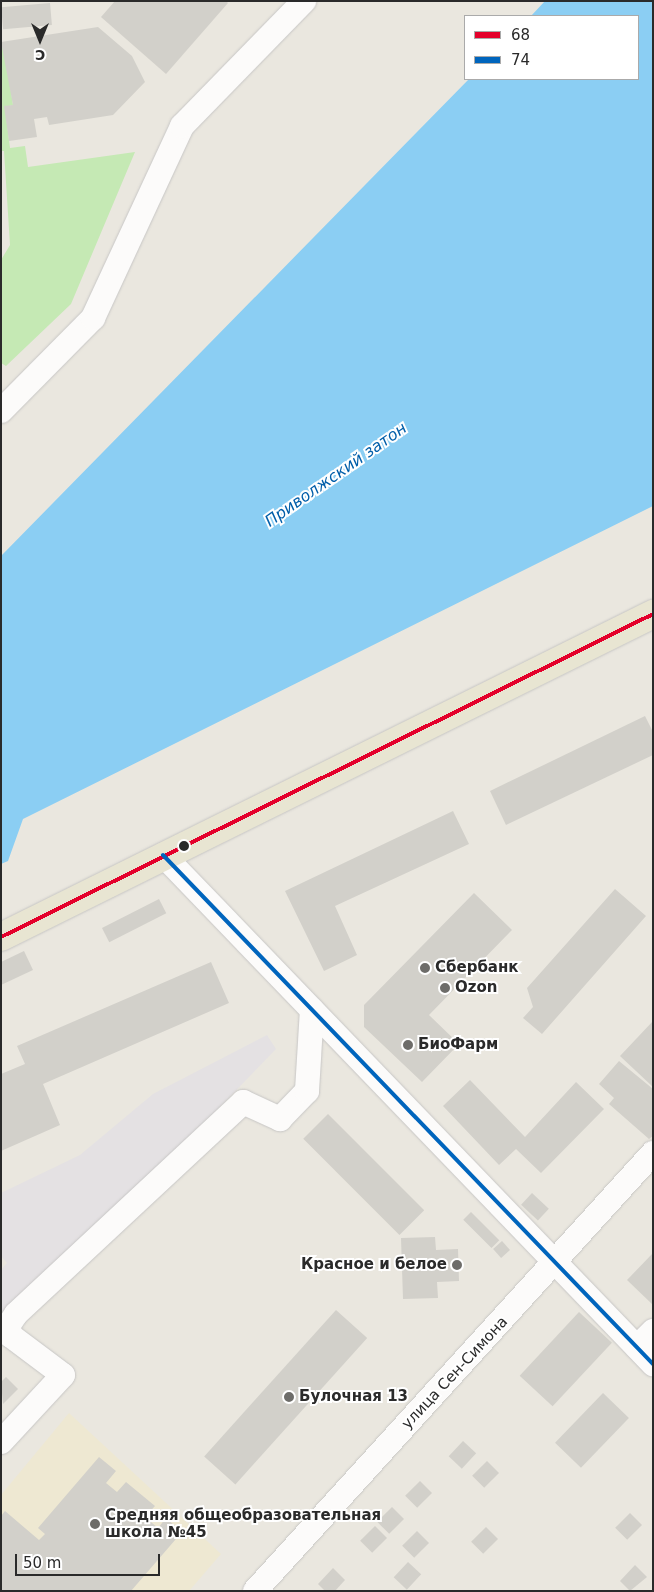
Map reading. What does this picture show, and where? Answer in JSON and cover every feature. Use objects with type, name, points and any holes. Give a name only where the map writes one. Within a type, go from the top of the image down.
[{"type":"main road","points":[[1,936],[653,614]]},
{"type":"street","points":[[1,411],[93,318],[182,126],[304,1]]},
{"type":"street","points":[[163,856],[556,1262],[648,1347]]},
{"type":"street","points":[[1,1442],[44,1392],[63,1375],[11,1336],[8,1326],[16,1314],[243,1102],[280,1119],[307,1091],[312,1010]]},
{"type":"street","name":"улица Сен-Симона","points":[[255,1591],[556,1262],[653,1153]]},
{"type":"shaded area","points":[[267,1035],[276,1049],[1,1333],[1,1270],[7,1263],[1,1256],[1,1193],[80,1155],[153,1094]]},
{"type":"shaded area","name":"Средняя общеобразовательная школа №45","points":[[69,1413],[221,1554],[189,1591],[1,1591],[1,1495]]},
{"type":"green space","points":[[1,46],[4,46],[13,105],[5,107],[10,148],[25,146],[28,167],[135,152],[71,304],[6,366],[1,363],[1,260],[10,245],[4,151],[1,151]]},
{"type":"water","name":"Приволжский затон","points":[[545,1],[653,1],[653,506],[23,819],[8,861],[1,864],[1,556],[468,80],[639,80],[639,15],[532,15]]},
{"type":"building","points":[[115,1],[226,1],[228,3],[166,74],[101,17]]},
{"type":"building","points":[[50,3],[52,25],[3,29],[1,7]]},
{"type":"building","points":[[98,27],[132,56],[145,82],[113,115],[49,125],[47,117],[34,119],[37,137],[9,141],[4,106],[13,105],[1,42]]},
{"type":"building","points":[[645,716],[653,732],[653,755],[506,825],[490,791]]},
{"type":"building","points":[[453,811],[469,844],[335,906],[357,955],[324,971],[285,891]]},
{"type":"building","points":[[615,889],[646,916],[542,1034],[523,1018],[533,1007],[527,988]]},
{"type":"building","points":[[474,893],[512,930],[429,1015],[459,1044],[422,1082],[364,1027],[364,1005]]},
{"type":"building","points":[[159,899],[166,913],[109,942],[102,928]]},
{"type":"building","points":[[24,951],[33,970],[1,985],[1,962]]},
{"type":"building","points":[[211,962],[229,1003],[43,1084],[60,1125],[1,1151],[1,1074],[25,1064],[17,1046]]},
{"type":"building","points":[[653,1021],[653,1087],[620,1056]]},
{"type":"building","points":[[619,1061],[653,1089],[653,1136],[649,1139],[609,1104],[614,1098],[599,1084]]},
{"type":"building","points":[[470,1080],[525,1137],[576,1082],[604,1109],[541,1173],[516,1149],[499,1165],[443,1106]]},
{"type":"building","points":[[328,1114],[424,1210],[399,1235],[303,1139]]},
{"type":"building","points":[[532,1193],[549,1209],[538,1220],[521,1205]]},
{"type":"building","points":[[471,1212],[499,1240],[492,1248],[463,1220]]},
{"type":"building","points":[[435,1237],[436,1250],[458,1249],[459,1281],[437,1282],[438,1298],[403,1299],[401,1238]]},
{"type":"building","points":[[502,1241],[510,1250],[501,1258],[493,1249]]},
{"type":"building","points":[[653,1253],[653,1305],[627,1280]]},
{"type":"building","points":[[336,1310],[367,1338],[235,1485],[204,1456]]},
{"type":"building","points":[[579,1312],[612,1343],[553,1406],[520,1376]]},
{"type":"building","points":[[6,1377],[18,1389],[3,1404],[1,1382]]},
{"type":"building","points":[[603,1393],[629,1418],[581,1468],[555,1443]]},
{"type":"building","points":[[463,1441],[476,1453],[462,1469],[449,1456]]},
{"type":"building","points":[[99,1457],[116,1471],[106,1483],[117,1492],[126,1482],[155,1506],[145,1517],[158,1528],[166,1518],[182,1532],[131,1591],[1,1591],[1,1516],[5,1511],[39,1540],[45,1534],[38,1528]]},
{"type":"building","points":[[487,1461],[499,1473],[484,1488],[472,1476]]},
{"type":"building","points":[[420,1481],[432,1493],[417,1508],[405,1496]]},
{"type":"building","points":[[392,1507],[404,1519],[389,1534],[377,1522]]},
{"type":"building","points":[[630,1513],[642,1525],[627,1540],[615,1528]]},
{"type":"building","points":[[375,1526],[387,1538],[372,1553],[360,1541]]},
{"type":"building","points":[[486,1527],[498,1539],[483,1554],[471,1542]]},
{"type":"building","points":[[417,1531],[429,1543],[414,1558],[402,1546]]},
{"type":"building","points":[[408,1562],[421,1574],[407,1590],[394,1577]]},
{"type":"building","points":[[635,1565],[647,1577],[630,1591],[620,1581]]},
{"type":"building","points":[[333,1568],[345,1580],[335,1591],[325,1591],[318,1584]]},
{"type":"transit line","name":"68","points":[[1,937],[653,614]]},
{"type":"transit line","name":"74","points":[[163,855],[653,1364]]},
{"type":"place","name":"Сбербанк","points":[[425,968]]},
{"type":"place","name":"Ozon","points":[[445,988]]},
{"type":"place","name":"БиоФарм","points":[[408,1045]]},
{"type":"place","name":"Красное и белое","points":[[457,1265]]},
{"type":"place","name":"Булочная 13","points":[[289,1397]]},
{"type":"place","name":"Средняя общеобразовательная школа №45","points":[[95,1524]]}]
